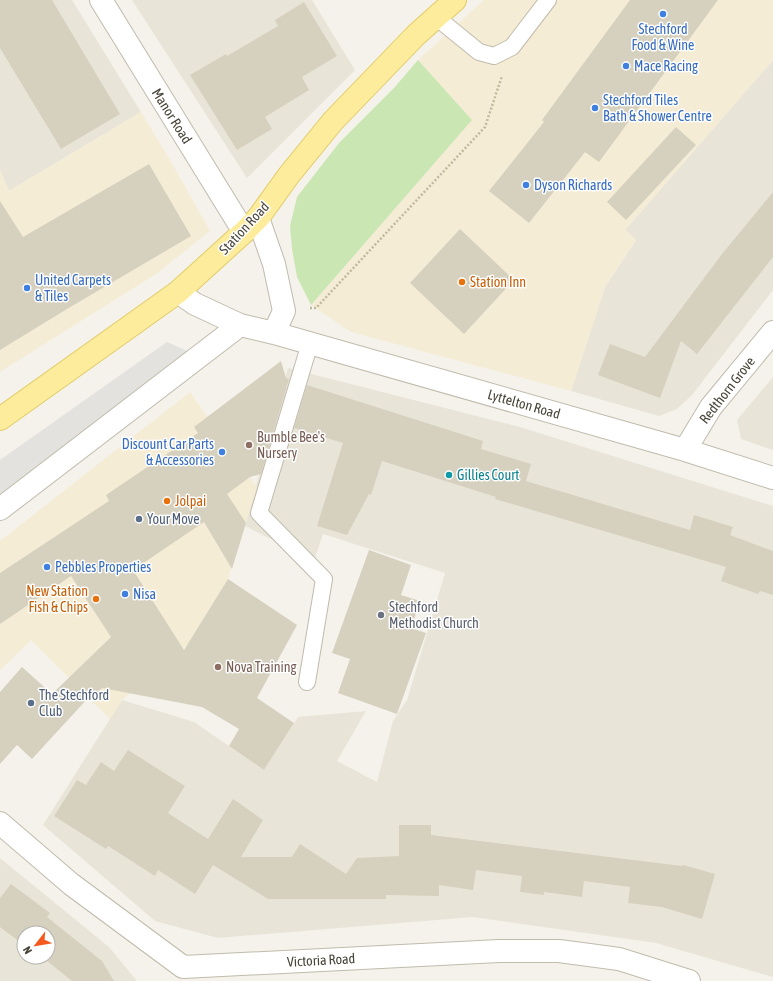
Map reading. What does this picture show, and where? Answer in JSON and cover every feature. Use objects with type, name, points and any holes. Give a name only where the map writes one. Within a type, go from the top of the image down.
[{"type":"main road","name":"Station Road","points":[[0,419],[178,292],[251,225],[333,121],[416,35],[455,0]]},
{"type":"street","name":"Manor Road","points":[[101,0],[251,225]]},
{"type":"street","points":[[251,225],[274,264],[284,311],[274,333]]},
{"type":"street","name":"Lyttelton Road","points":[[178,292],[195,304],[240,325],[310,343],[685,450],[773,478]]},
{"type":"street","points":[[0,509],[240,325]]},
{"type":"street","name":"Redthorn Grove","points":[[685,450],[711,406],[773,332]]},
{"type":"street","name":"Victoria Road","points":[[0,823],[71,884],[185,974],[499,951],[559,951],[619,959],[689,981]]},
{"type":"lane","points":[[436,17],[479,52],[494,56],[512,47],[548,0]]},
{"type":"lane","points":[[307,682],[324,578],[259,513],[310,343]]},
{"type":"path","points":[[284,311],[316,308],[484,127],[512,47]]},
{"type":"shaded area","points":[[0,0],[72,0],[141,112],[9,191],[0,171]]},
{"type":"shaded area","points":[[132,0],[312,0],[355,70],[247,178]]},
{"type":"shaded area","points":[[484,0],[773,0],[773,60],[625,230],[636,240],[605,287],[571,391],[351,332],[311,305],[472,120],[418,60]]},
{"type":"shaded area","points":[[773,60],[773,290],[692,395],[677,409],[659,416],[571,391],[605,287],[636,240],[625,230]]},
{"type":"shaded area","points":[[141,112],[210,231],[156,274],[0,372],[0,171],[9,191]]},
{"type":"shaded area","points":[[167,342],[192,353],[0,494],[0,460]]},
{"type":"shaded area","points":[[288,368],[520,427],[773,506],[773,977],[656,943],[473,917],[218,938],[155,921],[43,825],[122,700],[194,722],[264,770],[298,717],[366,711],[337,761],[377,782],[393,721],[407,700],[445,573],[323,534],[314,561],[245,526]]},
{"type":"shaded area","points":[[773,377],[773,450],[741,439],[737,420]]},
{"type":"shaded area","points":[[190,392],[257,487],[228,579],[188,644],[122,700],[110,719],[31,640],[0,670],[0,541]]},
{"type":"shaded area","points":[[0,858],[109,947],[137,981],[0,981]]},
{"type":"green space","points":[[418,60],[472,120],[311,305],[297,277],[292,249],[290,226],[297,197],[339,143],[394,88]]},
{"type":"building","points":[[0,0],[52,0],[120,114],[61,149],[0,48]]},
{"type":"building","points":[[630,0],[718,0],[599,162],[585,152],[529,223],[489,191],[544,122],[542,120]]},
{"type":"building","points":[[304,2],[337,56],[302,77],[309,90],[265,117],[272,129],[237,150],[190,75],[226,54],[227,56],[278,26],[275,20]]},
{"type":"building","points":[[676,127],[696,145],[626,220],[607,202]]},
{"type":"building","points":[[149,164],[191,236],[0,350],[0,201],[23,237]]},
{"type":"building","points":[[773,192],[773,257],[697,354],[681,341],[660,398],[598,375],[610,344],[645,357],[722,254]]},
{"type":"building","name":"Station Inn","points":[[460,229],[514,280],[464,334],[410,283]]},
{"type":"building","points":[[281,361],[286,378],[289,379],[261,474],[250,477],[227,494],[246,523],[232,569],[204,522],[133,570],[184,650],[228,579],[297,625],[257,698],[294,723],[264,770],[229,746],[239,729],[202,707],[102,688],[91,699],[89,697],[32,759],[17,745],[0,764],[0,692],[22,667],[52,694],[111,637],[71,576],[0,624],[0,573],[109,501],[106,495],[198,433],[194,427]]},
{"type":"building","points":[[307,385],[483,441],[481,449],[531,464],[526,481],[690,530],[694,515],[733,527],[730,535],[773,551],[773,595],[760,591],[758,594],[721,581],[726,567],[495,499],[496,497],[382,461],[371,495],[369,494],[347,535],[317,526],[343,443],[294,428]]},
{"type":"building","name":"Stechford Methodist Church","points":[[369,550],[411,565],[401,595],[420,601],[411,628],[426,633],[397,714],[338,693],[350,659],[332,653]]},
{"type":"building","points":[[128,750],[185,786],[168,813],[208,839],[233,799],[263,820],[241,857],[292,857],[300,844],[346,874],[357,858],[399,856],[399,825],[431,825],[431,835],[683,865],[715,874],[702,919],[662,907],[628,903],[630,887],[584,881],[582,897],[544,892],[544,895],[520,892],[522,876],[476,870],[473,890],[439,885],[439,896],[386,895],[386,899],[268,899],[213,865],[195,894],[158,870],[155,876],[108,846],[106,849],[54,816],[77,780],[86,785],[101,762],[114,771]]},
{"type":"building","points":[[11,884],[50,913],[47,917],[102,961],[114,981],[72,981],[52,965],[56,965],[56,925],[16,925],[16,939],[0,927],[0,898]]},
{"type":"place","name":"Stechford Food & Wine","points":[[663,14]]},
{"type":"place","name":"Mace Racing","points":[[626,66]]},
{"type":"place","name":"Stechford Tiles Bath & Shower Centre","points":[[595,108]]},
{"type":"place","name":"Dyson Richards","points":[[526,185]]},
{"type":"place","name":"Station Inn","points":[[462,282]]},
{"type":"place","name":"United Carpets & Tiles","points":[[27,288]]},
{"type":"place","name":"Bumble Bee's Nursery","points":[[249,445]]},
{"type":"place","name":"Discount Car Parts & Accessories","points":[[222,452]]},
{"type":"place","name":"Gillies Court","points":[[449,475]]},
{"type":"place","name":"Jolpai","points":[[167,501]]},
{"type":"place","name":"Your Move","points":[[139,519]]},
{"type":"place","name":"Pebbles Properties","points":[[47,567]]},
{"type":"place","name":"Nisa","points":[[125,594]]},
{"type":"place","name":"New Station Fish & Chips","points":[[96,599]]},
{"type":"place","name":"Stechford Methodist Church","points":[[381,615]]},
{"type":"place","name":"Nova Training","points":[[218,667]]},
{"type":"place","name":"The Stechford Club","points":[[31,703]]}]
